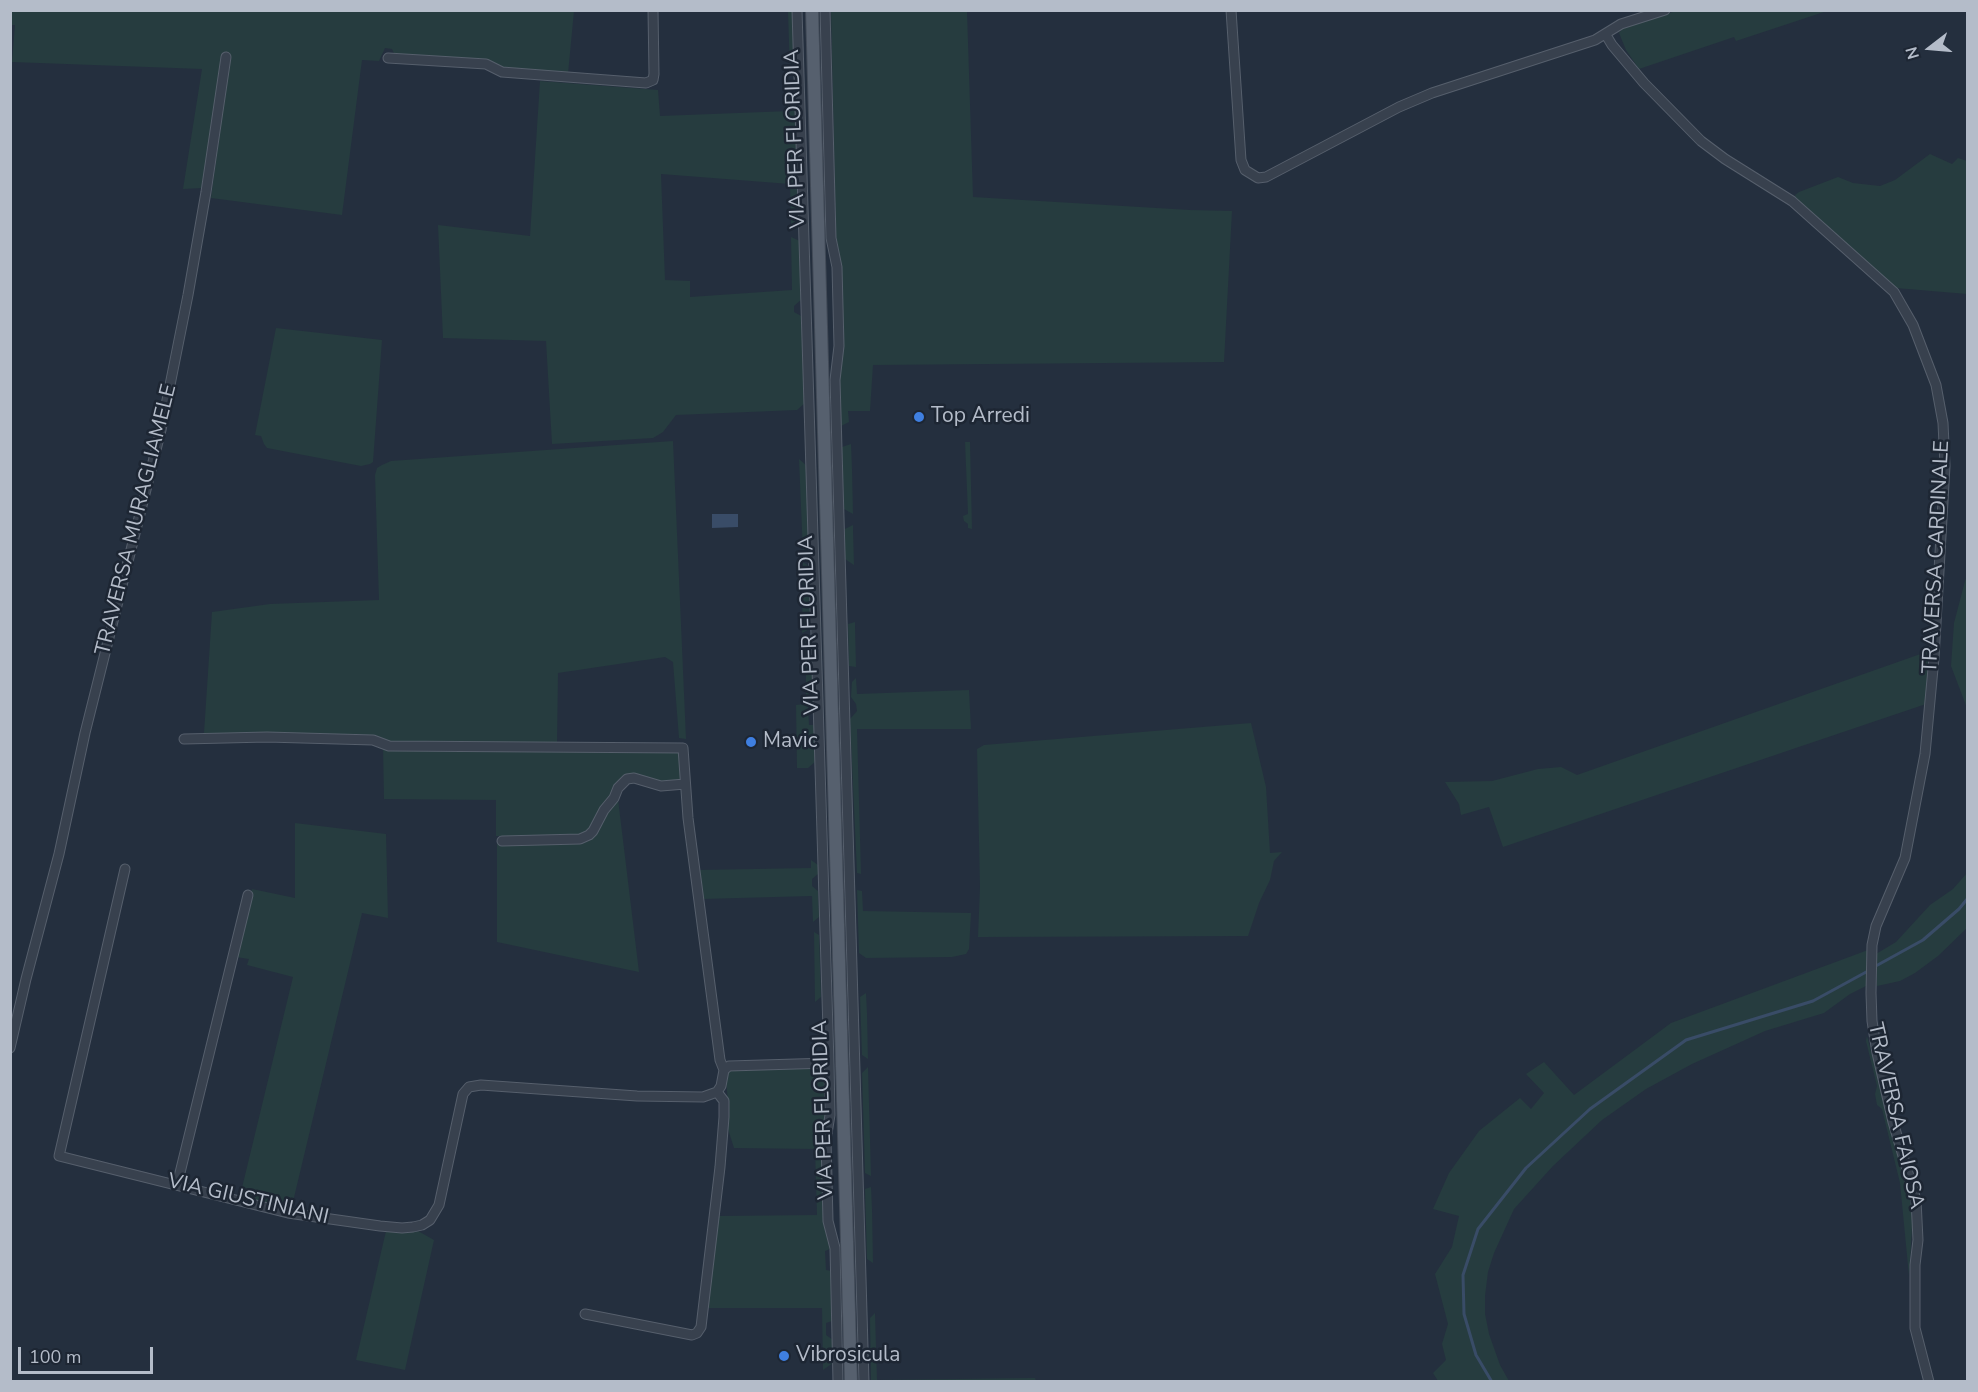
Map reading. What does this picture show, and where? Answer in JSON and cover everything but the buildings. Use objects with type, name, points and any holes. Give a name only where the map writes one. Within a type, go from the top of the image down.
[{"type":"main road","name":"VIA PER FLORIDIA","points":[[812,10],[851,1382]]},
{"type":"street","points":[[388,58],[486,64],[502,72],[646,83],[653,80],[654,74],[653,10]]},
{"type":"street","points":[[797,10],[829,1064],[830,1115],[826,1140],[828,1221],[835,1248],[838,1382]]},
{"type":"street","points":[[825,10],[831,238],[837,267],[839,346],[834,380],[864,1382]]},
{"type":"street","points":[[1231,10],[1241,160],[1245,170],[1258,178],[1266,177],[1399,107],[1432,93],[1595,40],[1621,24],[1665,10]]},
{"type":"street","name":"TRAVERSA CARDINALE","points":[[1606,35],[1644,83],[1701,141],[1725,159],[1792,201],[1894,292],[1913,325],[1936,385],[1945,466],[1935,647],[1925,754],[1905,858],[1876,926],[1871,989]]},
{"type":"street","name":"TRAVERSA MURAGLIAMELE","points":[[10,1048],[59,855],[85,733],[162,423],[188,295],[226,57]]},
{"type":"street","points":[[184,739],[267,737],[373,740],[389,746],[683,748],[685,784],[720,1060],[724,1070],[721,1086],[717,1092],[724,1101],[724,1117],[702,1328],[692,1335],[585,1314]]},
{"type":"street","points":[[502,840],[580,839],[593,831],[618,788],[627,779],[634,778],[661,786],[685,784]]},
{"type":"street","name":"VIA GIUSTINIANI","points":[[125,868],[59,1156],[288,1213],[380,1226],[413,1227],[430,1220],[439,1205],[463,1094],[469,1087],[481,1085],[669,1097],[703,1097],[717,1092]]},
{"type":"street","points":[[177,1185],[248,895]]},
{"type":"street","name":"TRAVERSA FAIOSA","points":[[1871,989],[1872,1021],[1877,1053],[1893,1122],[1916,1200],[1918,1240],[1915,1265],[1915,1328],[1929,1382]]},
{"type":"street","points":[[724,1070],[729,1066],[737,1065],[829,1064]]},
{"type":"green space","points":[[10,11],[574,11],[568,74],[503,70],[395,55],[392,49],[385,48],[379,61],[362,60],[342,215],[211,198],[230,53],[223,52],[203,188],[183,189],[202,69],[12,62],[15,25],[11,25]]},
{"type":"green space","points":[[788,11],[793,11],[795,72],[790,74]]},
{"type":"green space","points":[[831,11],[967,11],[973,197],[1232,211],[1224,362],[873,365],[870,411],[848,411],[849,422],[841,426],[839,377],[844,348],[841,263],[836,237]]},
{"type":"green space","points":[[1676,11],[1827,11],[1736,41],[1734,37],[1639,69],[1626,50],[1619,33],[1624,27]]},
{"type":"green space","points":[[540,81],[658,90],[660,116],[790,111],[790,86],[796,91],[798,166],[792,171],[792,176],[798,182],[800,221],[791,225],[790,184],[661,174],[665,280],[690,281],[690,297],[792,290],[791,237],[800,241],[802,299],[794,306],[794,312],[803,317],[805,403],[797,410],[676,415],[663,432],[653,438],[552,444],[546,341],[443,338],[438,225],[530,236]]},
{"type":"green space","points":[[1930,154],[1952,164],[1958,158],[1967,161],[1967,294],[1896,288],[1795,195],[1838,177],[1853,183],[1880,186],[1895,180]]},
{"type":"green space","points":[[276,328],[382,340],[373,462],[361,466],[267,448],[261,436],[255,435]]},
{"type":"green space","points":[[673,441],[686,739],[679,738],[673,662],[665,657],[558,673],[557,745],[389,744],[269,733],[204,733],[212,612],[270,604],[379,600],[375,475],[377,468],[391,461]]},
{"type":"green space","points":[[965,442],[970,442],[972,529],[968,528],[963,516],[968,514]]},
{"type":"green space","points":[[851,444],[853,514],[844,509],[842,447]]},
{"type":"green space","points":[[799,459],[807,466],[810,551],[803,554]]},
{"type":"green space","points":[[853,525],[854,565],[845,559],[845,529]]},
{"type":"green space","points":[[803,562],[810,567],[812,628],[802,633]]},
{"type":"green space","points":[[1967,576],[1967,708],[1951,666],[1954,623]]},
{"type":"green space","points":[[855,622],[856,667],[849,666],[848,624]]},
{"type":"green space","points":[[802,640],[812,647],[814,703],[808,705],[809,725],[815,725],[816,761],[808,768],[797,768],[796,705],[806,704],[806,657],[802,657]]},
{"type":"green space","points":[[1929,651],[1926,704],[1503,847],[1489,807],[1461,815],[1459,804],[1445,782],[1492,781],[1538,769],[1561,767],[1577,775]]},
{"type":"green space","points":[[856,678],[857,694],[969,690],[971,729],[857,729],[861,874],[857,873],[850,719],[857,711],[856,704],[851,697],[852,682]]},
{"type":"green space","points":[[1251,723],[1266,787],[1270,853],[1282,852],[1274,861],[1270,880],[1259,903],[1248,936],[978,937],[980,887],[977,749],[984,745]]},
{"type":"green space","points":[[383,746],[681,749],[682,782],[661,783],[626,776],[592,829],[577,837],[496,836],[496,800],[384,799]]},
{"type":"green space","points":[[618,799],[639,972],[497,942],[497,844],[589,841],[598,833],[607,810]]},
{"type":"green space","points":[[295,823],[386,834],[388,918],[362,913],[291,1210],[240,1196],[293,977],[247,965],[249,959],[236,957],[252,889],[295,898]]},
{"type":"green space","points":[[811,860],[818,865],[818,874],[812,879],[812,886],[818,891],[819,917],[813,922],[812,896],[702,899],[698,870],[811,868]]},
{"type":"green space","points":[[1967,873],[1967,928],[1938,956],[1915,973],[1900,981],[1877,986],[1876,954],[1896,942],[1930,905],[1953,889]]},
{"type":"green space","points":[[857,890],[862,891],[863,911],[971,913],[969,949],[966,954],[952,957],[866,958],[859,953]]},
{"type":"green space","points":[[814,932],[819,935],[821,997],[815,1002]]},
{"type":"green space","points":[[1868,950],[1866,986],[1850,994],[1824,1013],[1765,1031],[1692,1064],[1646,1089],[1602,1120],[1553,1166],[1514,1209],[1488,1272],[1485,1314],[1489,1334],[1500,1365],[1509,1381],[1438,1381],[1433,1373],[1446,1360],[1442,1344],[1448,1324],[1435,1274],[1452,1247],[1459,1216],[1433,1209],[1449,1173],[1479,1131],[1520,1098],[1531,1109],[1544,1093],[1526,1074],[1544,1062],[1574,1095],[1671,1023]]},
{"type":"green space","points":[[866,993],[868,1059],[862,1055],[860,997]]},
{"type":"green space","points":[[1867,1036],[1913,1212],[1909,1276],[1900,1183],[1882,1109],[1877,1105],[1875,1094],[1877,1086],[1866,1041]]},
{"type":"green space","points":[[808,1066],[825,1076],[824,1220],[830,1249],[825,1251],[826,1270],[831,1271],[832,1321],[826,1323],[826,1335],[833,1340],[833,1363],[823,1370],[822,1308],[706,1308],[717,1216],[817,1215],[815,1149],[734,1148],[727,1126],[726,1079],[728,1073],[732,1070]]},
{"type":"green space","points":[[868,1067],[871,1176],[865,1173],[862,1073]]},
{"type":"green space","points":[[871,1187],[873,1263],[867,1259],[865,1189]]},
{"type":"green space","points":[[386,1231],[403,1233],[418,1231],[434,1240],[405,1370],[356,1360]]},
{"type":"green space","points":[[875,1313],[877,1380],[1035,1378],[1036,1381],[871,1381],[870,1318]]},
{"type":"water","points":[[712,514],[738,514],[738,527],[712,528]]},
{"type":"waterway","points":[[1874,967],[1923,940],[1959,909],[1968,898]]},
{"type":"waterway","points":[[1492,1382],[1476,1355],[1464,1314],[1463,1275],[1478,1229],[1526,1168],[1590,1109],[1686,1040],[1813,1001],[1868,971]]},
{"type":"place","name":"Top Arredi","points":[[919,417]]},
{"type":"place","name":"Mavic","points":[[751,742]]},
{"type":"place","name":"Vibrosicula","points":[[784,1356]]}]
